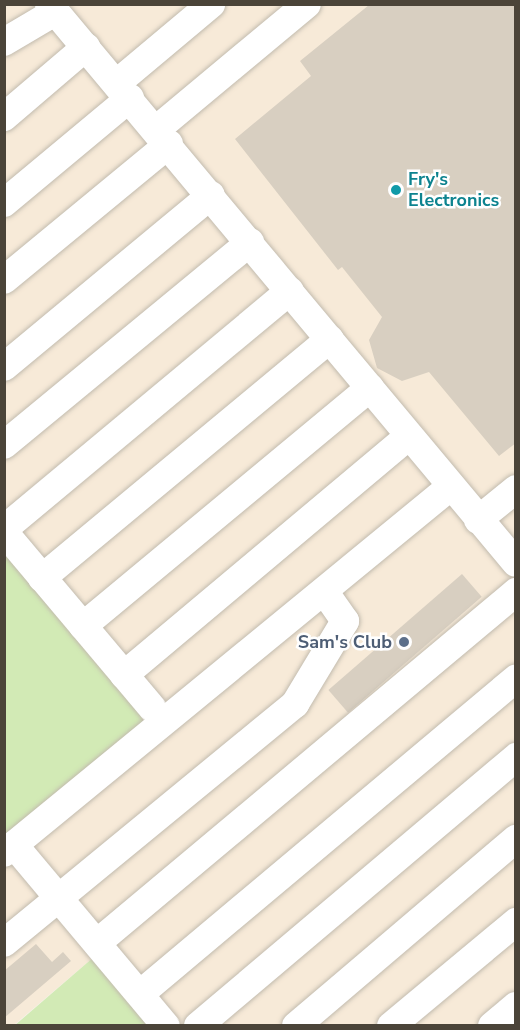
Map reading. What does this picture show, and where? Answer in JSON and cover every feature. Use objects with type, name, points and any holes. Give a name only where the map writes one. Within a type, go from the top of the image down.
[{"type":"lane","points":[[4,203],[211,4]]},
{"type":"lane","points":[[4,280],[307,4]]},
{"type":"lane","points":[[4,42],[52,8],[163,136],[450,487],[516,563]]},
{"type":"lane","points":[[4,117],[86,48]]},
{"type":"lane","points":[[4,367],[211,195]]},
{"type":"lane","points":[[4,445],[250,242]]},
{"type":"lane","points":[[152,708],[4,531],[290,291]]},
{"type":"lane","points":[[42,578],[330,339]]},
{"type":"lane","points":[[83,626],[370,388]]},
{"type":"lane","points":[[124,675],[410,436]]},
{"type":"lane","points":[[166,1026],[59,898],[9,849],[325,592],[450,487]]},
{"type":"lane","points":[[478,520],[516,489]]},
{"type":"lane","points":[[4,943],[295,704],[345,621],[325,592]]},
{"type":"lane","points":[[96,943],[516,592]]},
{"type":"lane","points":[[140,994],[516,678]]},
{"type":"lane","points":[[198,1026],[516,757]]},
{"type":"lane","points":[[296,1026],[516,839]]},
{"type":"lane","points":[[391,1026],[516,922]]},
{"type":"lane","points":[[492,1026],[516,1006]]},
{"type":"shaded area","points":[[5,5],[515,5],[515,1025],[154,1025],[95,956],[14,1025],[5,1026]]},
{"type":"green space","points":[[4,544],[151,718],[4,841]]},
{"type":"green space","points":[[95,956],[154,1026],[14,1026]]},
{"type":"building","name":"Fry's Electronics","points":[[369,5],[516,5],[516,443],[499,456],[429,372],[402,381],[377,368],[369,340],[382,317],[342,267],[338,270],[235,139],[311,76],[300,61]]},
{"type":"building","name":"Sam's Club","points":[[462,574],[482,597],[348,713],[328,690]]},
{"type":"building","points":[[36,944],[52,962],[63,952],[71,961],[4,1018],[4,971]]},
{"type":"place","name":"Fry's Electronics","points":[[396,190]]},
{"type":"place","name":"Sam's Club","points":[[404,642]]}]
